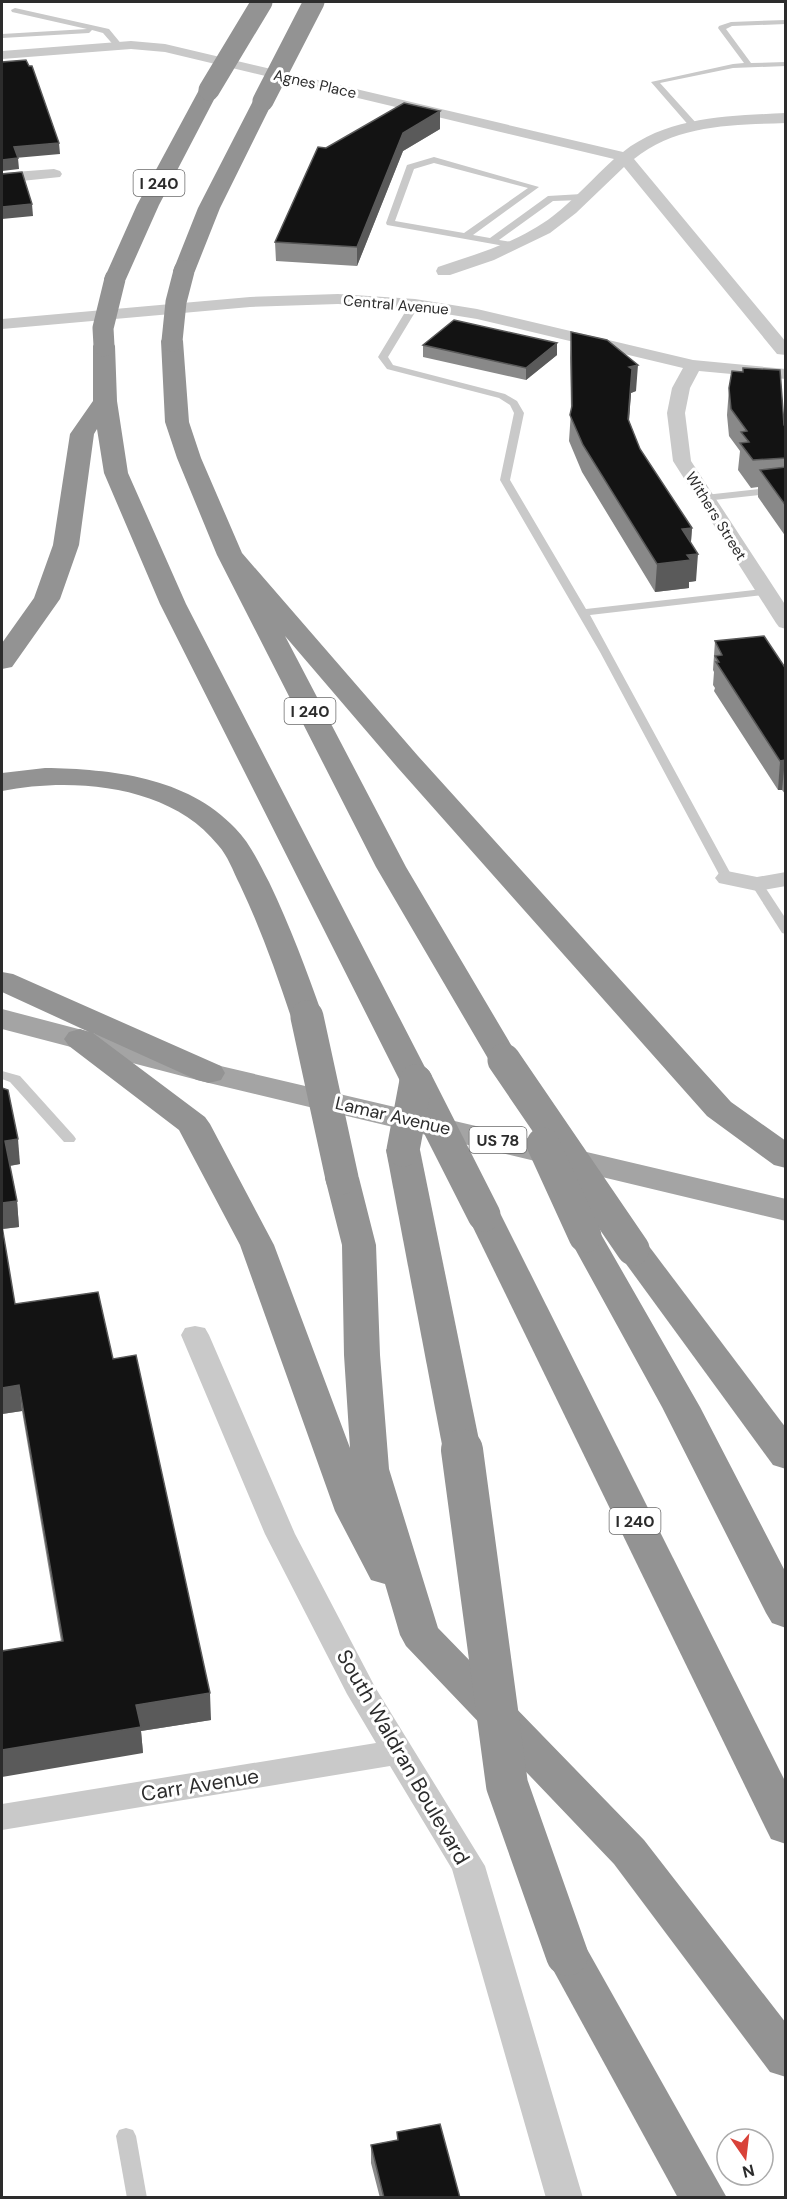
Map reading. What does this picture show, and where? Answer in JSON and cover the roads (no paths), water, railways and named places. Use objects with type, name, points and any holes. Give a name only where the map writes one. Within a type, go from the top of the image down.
[{"type":"highway","name":"I 240","points":[[262,2],[209,90],[148,205],[115,279],[103,328],[105,401],[116,472],[173,604],[484,1215],[786,1827]]},
{"type":"highway","name":"I 240","points":[[314,2],[209,208],[184,271],[174,318],[172,341],[177,422],[189,458],[230,555],[391,867],[504,1060],[585,1236],[681,1407],[786,1613]]},
{"type":"highway","points":[[2,661],[47,599],[66,545],[82,434],[105,401]]},
{"type":"highway","points":[[230,555],[408,762],[719,1109],[786,1157]]},
{"type":"highway","points":[[2,782],[57,777],[103,779],[148,789],[189,806],[225,834],[246,866],[279,936],[307,1017],[359,1245],[362,1355],[370,1469],[420,1635]]},
{"type":"highway","points":[[2,981],[209,1073]]},
{"type":"highway","points":[[80,1039],[193,1124],[257,1245],[354,1511],[420,1635],[629,1852],[786,2058]]},
{"type":"highway","points":[[504,1060],[633,1249],[786,1455]]},
{"type":"highway","points":[[416,1081],[403,1150],[462,1450],[507,1785],[567,1955],[703,2198]]},
{"type":"main road","name":"Lamar Avenue","points":[[2,1019],[209,1073],[786,1210]]},
{"type":"street","name":"Agnes Place","points":[[2,55],[119,46],[165,48],[624,157]]},
{"type":"street","points":[[444,271],[503,251],[556,222],[624,157],[666,133],[729,121],[786,118]]},
{"type":"street","points":[[624,157],[784,350]]},
{"type":"street","points":[[2,178],[54,174]]},
{"type":"street","name":"Central Avenue","points":[[2,324],[250,302],[338,299],[415,304],[477,314],[693,365],[786,374]]},
{"type":"street","name":"Withers Street","points":[[693,365],[681,388],[676,413],[682,461],[763,592],[786,624]]},
{"type":"street","points":[[727,878],[757,884],[786,879]]},
{"type":"street","name":"South Waldran Boulevard","points":[[195,1335],[280,1534],[363,1694],[468,1866],[565,2198]]},
{"type":"street","name":"Carr Avenue","points":[[2,1817],[399,1752]]},
{"type":"lane","points":[[15,10],[106,31],[119,46]]},
{"type":"lane","points":[[38,22],[48,17]]},
{"type":"lane","points":[[749,66],[722,28],[731,24],[786,22]]},
{"type":"lane","points":[[4,36],[27,26]]},
{"type":"lane","points":[[4,36],[106,31]]},
{"type":"lane","points":[[694,126],[655,82],[733,66],[786,64]]},
{"type":"lane","points":[[466,236],[535,187],[434,160],[410,167],[390,223],[514,245]]},
{"type":"lane","points":[[491,241],[551,198],[582,197]]},
{"type":"lane","points":[[415,304],[383,357],[390,367],[502,396],[514,403],[519,413],[505,480],[583,613],[727,878]]},
{"type":"lane","points":[[705,498],[786,489]]},
{"type":"lane","points":[[583,613],[763,592]]},
{"type":"lane","points":[[757,884],[786,930]]},
{"type":"lane","points":[[2,1075],[15,1079],[69,1139]]},
{"type":"lane","points":[[126,2136],[137,2198]]}]
